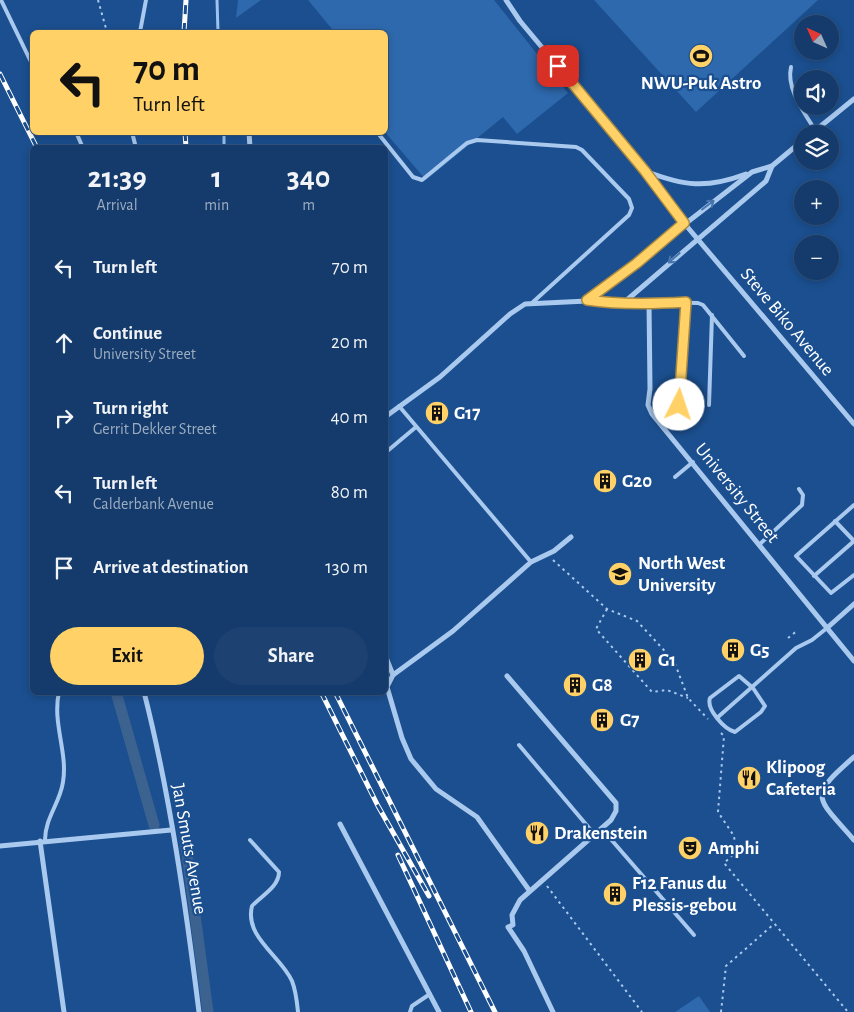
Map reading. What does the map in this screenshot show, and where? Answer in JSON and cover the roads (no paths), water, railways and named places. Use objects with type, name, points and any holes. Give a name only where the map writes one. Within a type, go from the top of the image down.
[{"type":"street","name":"Steve Biko Avenue","points":[[506,0],[520,21],[645,171],[684,223],[854,424]]},
{"type":"street","points":[[822,125],[854,99]]},
{"type":"street","points":[[645,171],[664,178],[702,185],[721,183],[772,166],[794,148]]},
{"type":"street","points":[[621,305],[697,238],[766,181],[772,166]]},
{"type":"street","points":[[587,300],[752,172]]},
{"type":"street","points":[[388,415],[440,377],[510,314],[525,304],[587,300],[621,305],[649,302]]},
{"type":"street","name":"University Street","points":[[649,302],[650,389],[648,405],[652,414],[854,661]]},
{"type":"street","points":[[529,890],[477,817],[436,789],[411,759],[388,694],[389,681],[393,675],[453,631],[530,562],[546,555],[572,537]]},
{"type":"street","points":[[827,628],[854,604]]},
{"type":"street","points":[[388,662],[393,675]]},
{"type":"street","points":[[508,676],[616,803],[616,811],[611,820],[602,829],[529,890],[515,907],[512,915],[512,925],[508,927],[524,951],[552,1012]]},
{"type":"street","name":"Jan Smuts Avenue","points":[[145,695],[171,830],[199,1012]]},
{"type":"street","points":[[854,756],[823,786],[822,794],[823,804],[854,840]]},
{"type":"street","points":[[340,824],[439,1012]]},
{"type":"street","points":[[0,846],[171,830]]},
{"type":"street","points":[[42,841],[64,1012]]},
{"type":"lane","points":[[1,0],[30,60]]},
{"type":"lane","points":[[140,30],[146,0]]},
{"type":"lane","points":[[791,67],[789,75],[794,93],[810,125]]},
{"type":"lane","points":[[379,135],[387,145]]},
{"type":"lane","points":[[388,146],[413,177],[422,180],[467,143],[477,140],[576,147],[629,199],[632,208],[629,215],[533,302]]},
{"type":"lane","points":[[649,302],[698,302],[712,314],[744,356]]},
{"type":"lane","points":[[679,405],[686,302]]},
{"type":"lane","points":[[709,405],[712,314]]},
{"type":"lane","points":[[399,406],[530,562]]},
{"type":"lane","points":[[388,451],[416,427]]},
{"type":"lane","points":[[675,477],[692,462]]},
{"type":"lane","points":[[760,544],[802,505],[803,495],[799,489]]},
{"type":"lane","points":[[854,505],[796,556],[832,593],[854,575]]},
{"type":"lane","points":[[814,576],[854,541],[835,521]]},
{"type":"lane","points":[[718,718],[796,648],[812,640],[827,628]]},
{"type":"lane","points":[[739,676],[753,688],[764,702],[765,706],[761,712],[735,732],[726,728],[710,707],[710,698],[739,676]]},
{"type":"lane","points":[[42,841],[48,819],[64,781],[56,718],[59,695]]},
{"type":"lane","points":[[519,745],[595,835]]},
{"type":"lane","points":[[602,829],[694,935]]},
{"type":"lane","points":[[250,840],[279,872],[279,879],[276,884],[252,906],[251,919],[256,935],[291,979],[298,1012]]},
{"type":"lane","points":[[410,1012],[412,1006],[430,994]]},
{"type":"waterway","points":[[217,0],[218,30]]},
{"type":"waterway","points":[[224,135],[224,145]]},
{"type":"waterway","points":[[117,695],[154,825]]},
{"type":"waterway","points":[[184,832],[208,1012]]},
{"type":"railway","points":[[184,30],[186,0]]},
{"type":"railway","points":[[0,74],[30,134]]},
{"type":"railway","points":[[30,135],[36,145]]},
{"type":"railway","points":[[185,135],[186,145]]},
{"type":"railway","points":[[322,695],[378,806],[429,896]]},
{"type":"railway","points":[[336,695],[495,1012]]},
{"type":"railway","points":[[398,855],[471,1012]]},
{"type":"place","name":"NWU-Puk Astro","points":[[701,56]]},
{"type":"place","name":"G17","points":[[437,413]]},
{"type":"place","name":"G20","points":[[605,481]]},
{"type":"place","name":"North West University","points":[[620,574]]},
{"type":"place","name":"G5","points":[[733,650]]},
{"type":"place","name":"G1","points":[[640,660]]},
{"type":"place","name":"G8","points":[[575,685]]},
{"type":"place","name":"G7","points":[[602,720]]},
{"type":"place","name":"Klipoog Cafeteria","points":[[749,778]]},
{"type":"place","name":"Drakenstein","points":[[537,833]]},
{"type":"place","name":"Amphi","points":[[690,848]]},
{"type":"place","name":"F12 Fanus du Plessis-gebou","points":[[615,894]]}]
